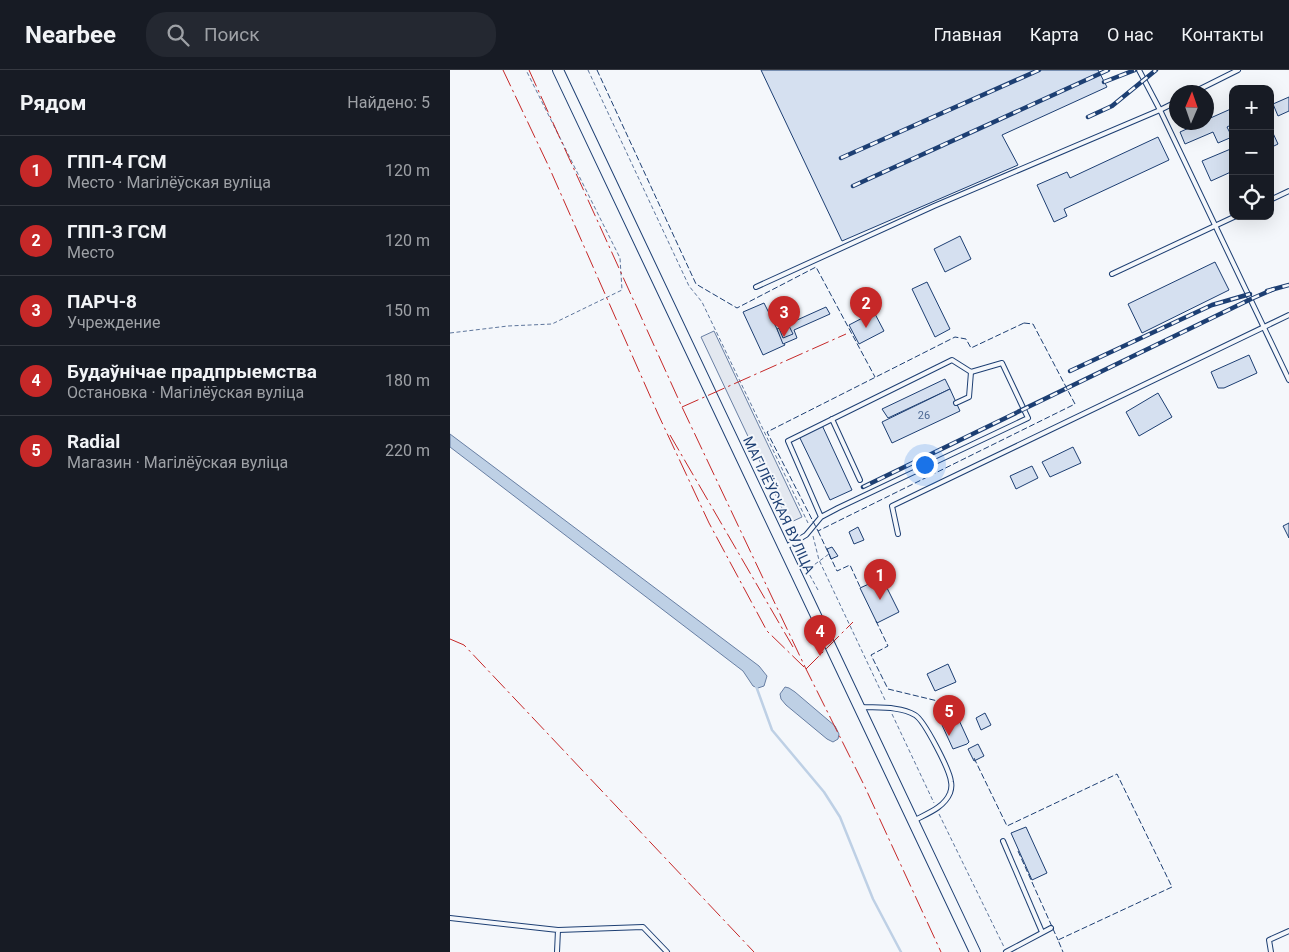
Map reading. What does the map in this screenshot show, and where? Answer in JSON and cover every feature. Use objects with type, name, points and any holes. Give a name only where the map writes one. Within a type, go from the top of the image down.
[{"type":"street","name":"МАГІЛЁЎСКАЯ ВУЛІЦА","points":[[558,70],[975,952]]},
{"type":"lane","points":[[1139,70],[1289,380]]},
{"type":"lane","points":[[1208,85],[1238,70]]},
{"type":"lane","points":[[756,287],[934,206],[1169,106]]},
{"type":"lane","points":[[1274,198],[1289,191]]},
{"type":"lane","points":[[1112,274],[1229,220]]},
{"type":"lane","points":[[898,534],[892,506],[1289,315]]},
{"type":"lane","points":[[783,548],[806,534],[821,517],[1028,418],[1002,363],[971,372],[952,360],[788,441],[821,517]]},
{"type":"lane","points":[[956,403],[969,397],[971,372]]},
{"type":"lane","points":[[832,419],[860,480]]},
{"type":"lane","points":[[860,707],[889,709],[914,714],[923,722],[948,772],[951,782],[950,792],[945,801],[913,821]]},
{"type":"lane","points":[[1003,841],[1042,932]]},
{"type":"lane","points":[[450,918],[558,930],[643,927],[668,952]]},
{"type":"lane","points":[[1006,952],[1051,928]]},
{"type":"lane","points":[[557,952],[558,930]]},
{"type":"lane","points":[[1271,952],[1269,940],[1289,931]]},
{"type":"path","points":[[450,334],[508,326],[552,324],[622,290],[620,258],[526,70]]},
{"type":"path","points":[[588,70],[689,286],[702,302],[810,529],[819,560],[1006,952]]},
{"type":"path","points":[[818,590],[807,570],[829,554]]},
{"type":"shaded area","points":[[714,331],[802,517],[789,523],[701,337]]},
{"type":"water","points":[[450,434],[759,666],[767,676],[764,686],[758,688],[753,686],[743,671],[450,447]]},
{"type":"water","points":[[785,687],[795,692],[835,726],[839,734],[838,739],[833,742],[827,739],[786,705],[781,699],[780,694]]},
{"type":"building","points":[[761,70],[1098,70],[1107,87],[1002,135],[1018,165],[842,241]]},
{"type":"building","points":[[1289,97],[1289,111],[1278,116],[1274,104]]},
{"type":"building","points":[[1229,110],[1229,126],[1227,127],[1229,138],[1218,143],[1213,132],[1185,144],[1180,132],[1184,130],[1214,130],[1214,116]]},
{"type":"building","points":[[1274,135],[1278,144],[1274,146]]},
{"type":"building","points":[[1158,137],[1169,160],[1064,209],[1067,216],[1054,222],[1037,185],[1067,172],[1070,178]]},
{"type":"building","points":[[1229,150],[1229,173],[1211,181],[1202,161]]},
{"type":"building","points":[[960,236],[971,259],[945,272],[934,249]]},
{"type":"building","points":[[1215,262],[1229,290],[1142,333],[1128,304]]},
{"type":"building","points":[[927,282],[950,329],[935,337],[912,289]]},
{"type":"building","points":[[764,303],[785,345],[763,355],[743,312]]},
{"type":"building","points":[[826,307],[830,314],[794,330],[797,338],[783,344],[777,329]]},
{"type":"building","points":[[874,312],[884,331],[859,344],[849,325]]},
{"type":"building","points":[[788,324],[793,334],[783,338],[779,328]]},
{"type":"building","points":[[1249,355],[1257,373],[1224,388],[1218,388],[1211,372]]},
{"type":"building","points":[[945,379],[950,389],[888,418],[882,409]]},
{"type":"building","points":[[950,389],[960,411],[892,443],[882,422]]},
{"type":"building","points":[[1158,393],[1172,417],[1139,436],[1126,412]]},
{"type":"building","points":[[821,423],[852,490],[830,500],[798,434]]},
{"type":"building","points":[[1073,447],[1081,463],[1050,477],[1042,462]]},
{"type":"building","points":[[1032,466],[1038,478],[1016,489],[1010,476]]},
{"type":"building","points":[[1289,523],[1289,538],[1283,526]]},
{"type":"building","points":[[858,527],[864,540],[854,544],[849,532]]},
{"type":"building","points":[[832,547],[838,556],[831,559],[827,549]]},
{"type":"building","points":[[882,578],[899,612],[877,623],[860,588]]},
{"type":"building","points":[[948,664],[956,682],[935,691],[927,674]]},
{"type":"building","points":[[985,713],[991,725],[981,730],[976,718]]},
{"type":"building","points":[[958,718],[969,742],[953,749],[942,725]]},
{"type":"building","points":[[978,744],[984,756],[974,761],[968,749]]},
{"type":"building","points":[[1026,827],[1047,873],[1032,880],[1011,833]]},
{"type":"waterway","points":[[756,686],[772,730],[824,792],[840,817],[873,899],[901,952]]},
{"type":"railway","points":[[841,158],[1039,70]]},
{"type":"railway","points":[[853,186],[1108,70]]},
{"type":"railway","points":[[1104,82],[1135,70]]},
{"type":"railway","points":[[1088,117],[1112,106],[1156,70]]},
{"type":"railway","points":[[1267,291],[1289,285]]},
{"type":"railway","points":[[863,487],[1274,289]]},
{"type":"railway","points":[[1070,371],[1212,305],[1250,294]]},
{"type":"fence","points":[[597,70],[696,284],[737,308],[816,267],[875,377]]},
{"type":"fence","points":[[1024,323],[1033,324],[1075,404],[818,531],[767,432],[955,337],[966,339],[971,348],[1024,323]]},
{"type":"fence","points":[[818,531],[837,571],[850,565],[861,589]]},
{"type":"fence","points":[[876,621],[888,646],[871,655],[888,689],[946,703],[952,721]]},
{"type":"fence","points":[[974,758],[1007,826],[1117,774],[1172,887],[1058,940],[1063,952]]},
{"type":"fence","points":[[1018,851],[1058,940]]},
{"type":"power","points":[[503,70],[549,167],[658,414],[709,523],[767,631],[804,667]]},
{"type":"power","points":[[529,70],[682,407],[806,669],[864,785],[941,952]]},
{"type":"power","points":[[682,407],[846,334]]},
{"type":"power","points":[[670,435],[793,647]]},
{"type":"power","points":[[806,669],[853,622]]},
{"type":"power","points":[[450,639],[464,645],[754,952]]},
{"type":"place","name":"ГПП-3 ГСМ","points":[[866,328]]},
{"type":"place","name":"ПАРЧ-8","points":[[784,337]]},
{"type":"place","name":"ГПП-4 ГСМ","points":[[880,600]]},
{"type":"place","name":"Будаўнічае прадпрыемства","points":[[820,656]]},
{"type":"place","name":"Radial","points":[[949,736]]}]
